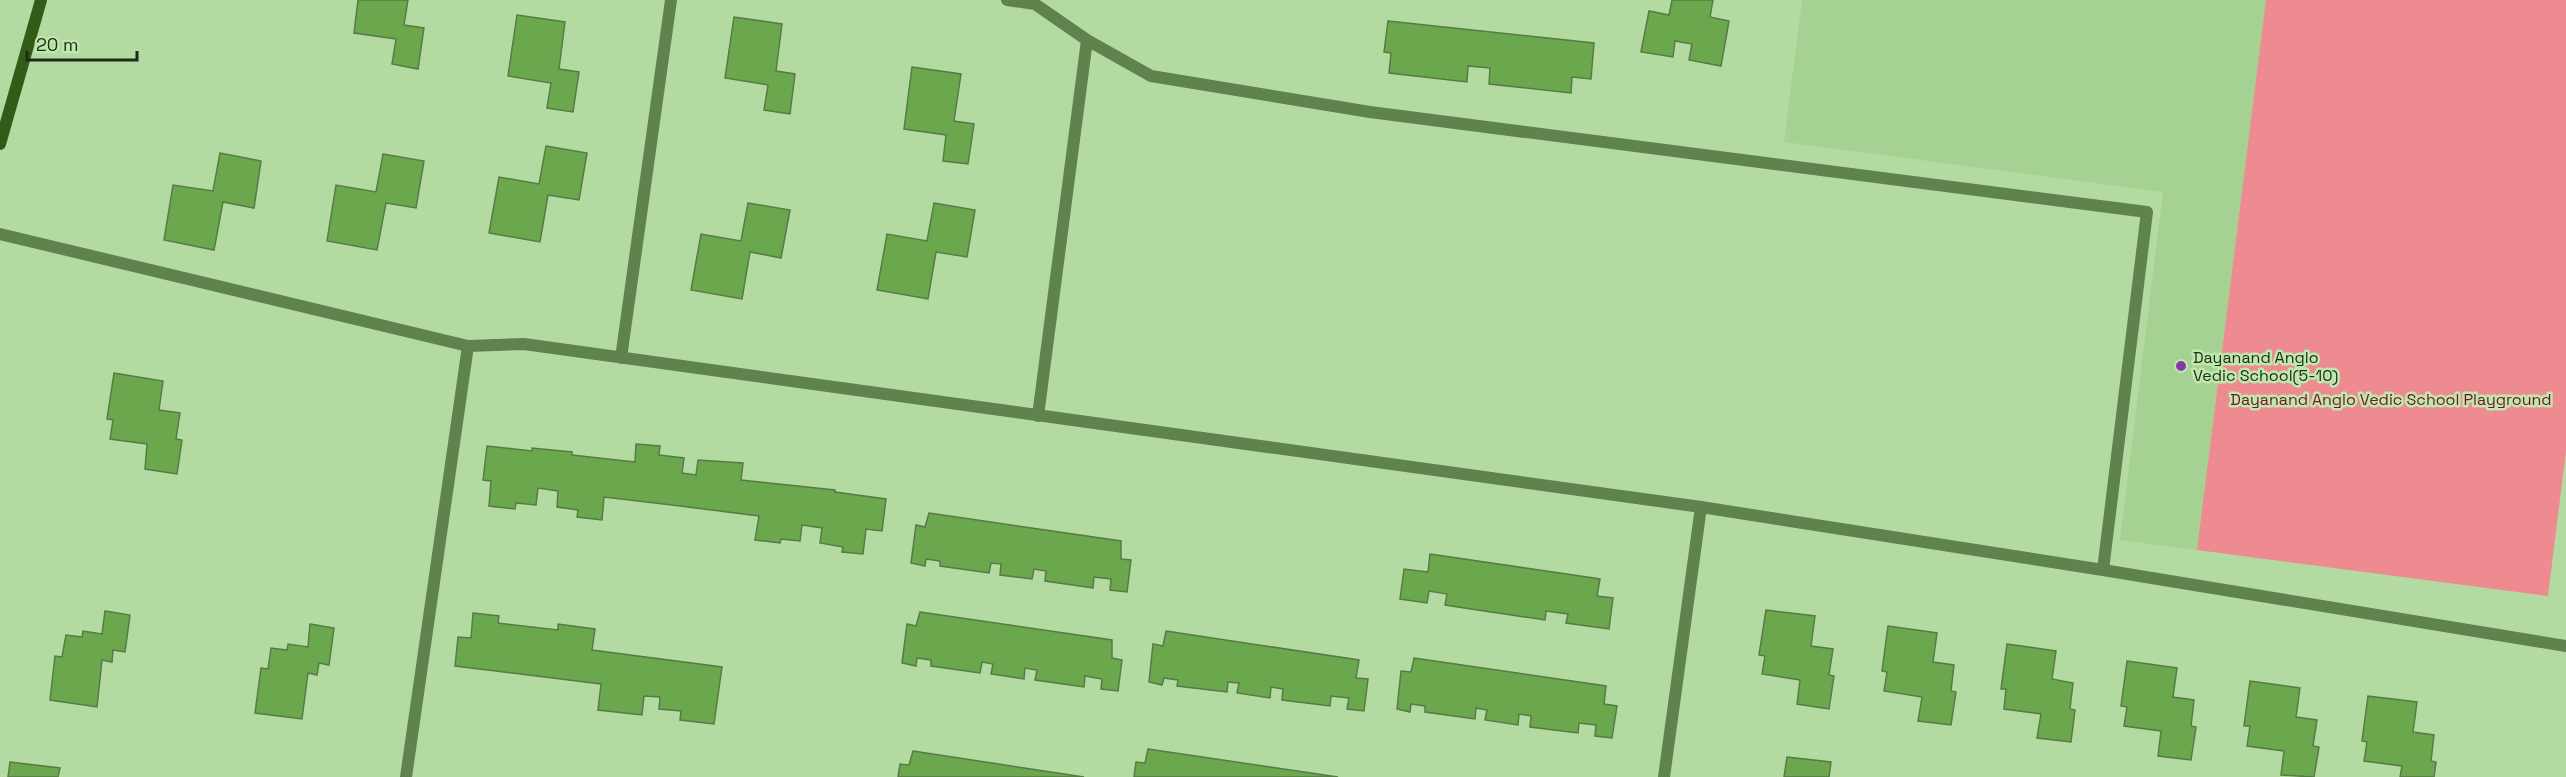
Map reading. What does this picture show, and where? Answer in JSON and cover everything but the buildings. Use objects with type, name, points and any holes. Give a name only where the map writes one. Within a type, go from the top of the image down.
[{"type":"street","points":[[0,144],[41,0]]},
{"type":"street","points":[[621,358],[671,0]]},
{"type":"street","points":[[1007,0],[1035,2],[1087,40],[1151,76],[1370,112],[2147,212],[2103,570]]},
{"type":"street","points":[[1038,416],[1087,40]]},
{"type":"street","points":[[0,234],[468,346],[524,344],[1701,507],[2566,646]]},
{"type":"street","points":[[406,777],[468,346]]},
{"type":"street","points":[[1664,777],[1701,507]]},
{"type":"shaded area","name":"Dayanand Anglo Vedic School(5-10)","points":[[1802,0],[2266,0],[2197,550],[2120,540],[2163,192],[1784,142]]},
{"type":"green space","name":"Dayanand Anglo Vedic School Playground","points":[[2266,0],[2566,0],[2566,451],[2548,596],[2197,550]]},
{"type":"place","name":"Dayanand Anglo Vedic School(5-10)","points":[[2181,366]]}]
